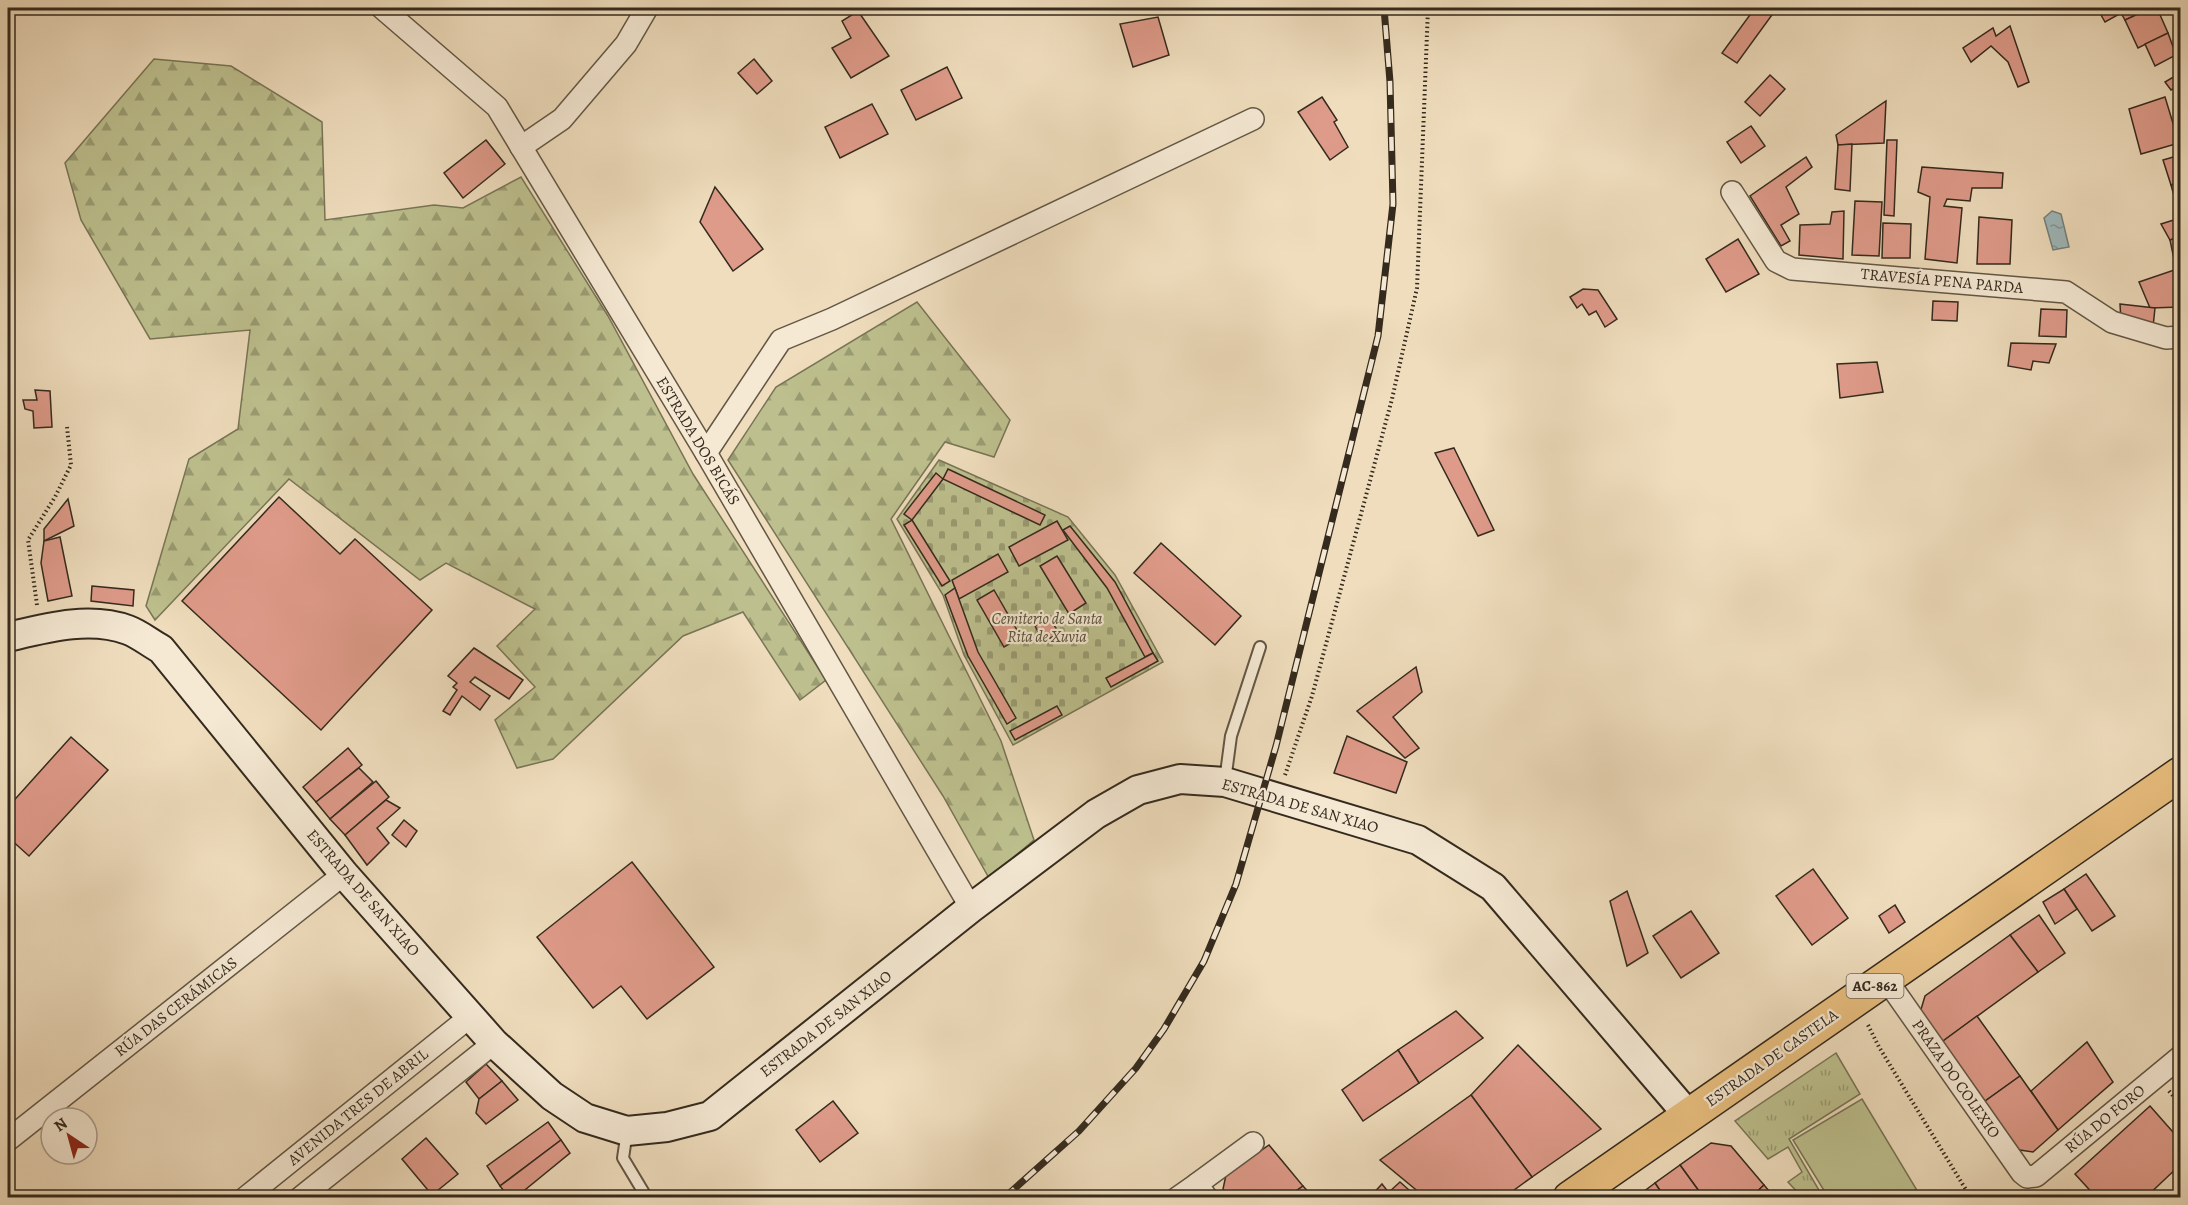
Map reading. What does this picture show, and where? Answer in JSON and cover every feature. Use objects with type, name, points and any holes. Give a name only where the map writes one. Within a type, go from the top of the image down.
[{"type":"main road","name":"ESTRADA DE CASTELA","points":[[1570,1197],[2181,774]]},
{"type":"street","name":"ESTRADA DOS BICÁS","points":[[382,8],[497,106],[706,453],[971,908]]},
{"type":"street","points":[[521,147],[562,119],[626,44],[647,8]]},
{"type":"street","points":[[706,453],[781,340],[832,319],[1253,119]]},
{"type":"street","name":"TRAVESÍA PENA PARDA","points":[[1732,192],[1776,261],[1792,269],[2066,292],[2112,322],[2166,338],[2181,337]]},
{"type":"street","name":"ESTRADA DE SAN XIAO","points":[[8,638],[40,629],[91,623],[128,630],[160,649],[344,874],[494,1043],[552,1096],[585,1118],[627,1131],[667,1127],[710,1116],[971,908],[1096,814],[1138,790],[1180,779],[1225,782],[1418,840],[1493,887],[1689,1116]]},
{"type":"street","name":"RÚA DAS CERÁMICAS","points":[[8,1140],[344,874]]},
{"type":"street","name":"PRAZA DO COLEXIO","points":[[1886,979],[2027,1177]]},
{"type":"street","name":"AVENIDA TRES DE ABRIL","points":[[245,1197],[471,1017]]},
{"type":"street","name":"AVENIDA TRES DE ABRIL","points":[[300,1197],[494,1043]]},
{"type":"street","name":"RÚA DO FORO","points":[[2027,1177],[2036,1176],[2181,1057]]},
{"type":"street","points":[[1177,1197],[1202,1191],[1253,1143]]},
{"type":"lane","points":[[1225,782],[1231,736],[1260,647]]},
{"type":"lane","points":[[627,1131],[623,1158],[647,1197]]},
{"type":"path","points":[[1277,799],[1312,696],[1392,399],[1417,288],[1430,10],[1428,8]]},
{"type":"path","points":[[40,629],[28,540],[55,497],[71,465],[67,427]]},
{"type":"path","points":[[1865,1019],[1879,1047],[1971,1197]]},
{"type":"green space","points":[[154,59],[231,66],[322,122],[325,220],[434,205],[463,208],[521,177],[608,316],[693,474],[826,680],[800,700],[743,612],[683,636],[553,759],[517,768],[495,720],[535,687],[497,646],[535,609],[446,563],[420,580],[289,479],[155,620],[146,606],[189,459],[238,429],[250,330],[150,339],[81,220],[65,163]]},
{"type":"green space","points":[[917,302],[1010,420],[994,457],[945,442],[891,519],[1001,741],[1034,840],[989,878],[943,796],[728,460],[776,387]]},
{"type":"green space","name":"Cemiterio de Santa Rita de Xuvia","points":[[939,460],[1068,517],[1115,575],[1163,662],[1013,745],[964,655],[943,595],[897,519]]},
{"type":"green space","points":[[1836,1053],[1860,1094],[1789,1139],[1823,1197],[1802,1197],[1788,1182],[1802,1172],[1788,1147],[1768,1159],[1735,1121]]},
{"type":"green space","points":[[1862,1099],[1921,1197],[1828,1197],[1793,1140]]},
{"type":"water","points":[[2052,211],[2061,214],[2069,247],[2053,250],[2044,218]]},
{"type":"building","points":[[1741,8],[1753,8],[1748,14]]},
{"type":"building","points":[[1755,8],[1777,8],[1737,63],[1722,53]]},
{"type":"building","points":[[1795,8],[1809,8],[1805,14]]},
{"type":"building","points":[[2119,8],[2151,8],[2125,20],[2121,13],[2105,22],[2101,15]]},
{"type":"building","points":[[2151,8],[2157,8],[2168,33],[2138,48],[2125,20]]},
{"type":"building","points":[[858,11],[889,56],[851,78],[832,48],[851,38],[842,21]]},
{"type":"building","points":[[1158,17],[1169,55],[1133,67],[1120,24]]},
{"type":"building","points":[[2010,26],[2029,82],[2018,87],[2008,62],[1991,46],[1971,62],[1963,48],[1993,28],[1996,36]]},
{"type":"building","points":[[2168,33],[2176,55],[2155,66],[2145,44]]},
{"type":"building","points":[[754,59],[772,81],[757,94],[738,73]]},
{"type":"building","points":[[947,67],[962,98],[916,120],[901,90]]},
{"type":"building","points":[[2180,73],[2180,85],[2171,90],[2165,82]]},
{"type":"building","points":[[1770,75],[1785,89],[1760,116],[1745,102]]},
{"type":"building","points":[[1322,97],[1337,120],[1334,122],[1348,147],[1330,160],[1298,112]]},
{"type":"building","points":[[2165,97],[2179,143],[2141,154],[2129,109]]},
{"type":"building","points":[[1886,101],[1884,143],[1838,145],[1836,135]]},
{"type":"building","points":[[872,104],[888,134],[840,158],[825,127]]},
{"type":"building","points":[[1751,126],[1765,146],[1741,163],[1727,142]]},
{"type":"building","points":[[486,140],[505,164],[463,198],[444,173]]},
{"type":"building","points":[[1887,140],[1897,140],[1894,216],[1884,215]]},
{"type":"building","points":[[1852,144],[1850,191],[1835,189],[1838,145]]},
{"type":"building","points":[[2180,155],[2180,182],[2171,185],[2163,160]]},
{"type":"building","points":[[1806,157],[1812,167],[1786,187],[1799,214],[1781,225],[1790,241],[1781,246],[1750,196]]},
{"type":"building","points":[[1922,167],[2003,173],[2002,188],[1972,188],[1970,201],[1947,199],[1944,206],[1962,208],[1957,263],[1925,259],[1930,197],[1918,192]]},
{"type":"building","points":[[2180,182],[2180,217],[2171,185]]},
{"type":"building","points":[[715,187],[763,249],[733,271],[700,222]]},
{"type":"building","points":[[1855,201],[1882,202],[1879,256],[1852,255]]},
{"type":"building","points":[[1844,211],[1843,259],[1799,255],[1800,225],[1830,224],[1832,212]]},
{"type":"building","points":[[1979,217],[2012,220],[2010,264],[1977,264]]},
{"type":"building","points":[[2180,218],[2180,237],[2170,240],[2161,224]]},
{"type":"building","points":[[1883,223],[1911,224],[1910,258],[1882,258]]},
{"type":"building","points":[[2180,237],[2180,262],[2175,264],[2170,240]]},
{"type":"building","points":[[1738,239],[1759,274],[1726,292],[1706,259]]},
{"type":"building","points":[[2180,268],[2180,307],[2150,308],[2139,282]]},
{"type":"building","points":[[1583,289],[1598,290],[1617,319],[1605,327],[1596,311],[1589,315],[1582,304],[1577,308],[1570,297]]},
{"type":"building","points":[[1933,301],[1958,302],[1957,321],[1932,320]]},
{"type":"building","points":[[2120,304],[2155,308],[2153,327],[2121,321]]},
{"type":"building","points":[[2041,309],[2067,310],[2066,337],[2039,336]]},
{"type":"building","points":[[2011,343],[2056,344],[2049,363],[2033,361],[2031,370],[2008,366]]},
{"type":"building","points":[[1877,362],[1883,392],[1840,398],[1837,364]]},
{"type":"building","points":[[35,390],[50,391],[52,427],[34,428],[33,411],[25,409],[23,400],[37,400]]},
{"type":"building","points":[[1454,448],[1494,530],[1478,536],[1435,453]]},
{"type":"building","points":[[948,469],[1045,515],[1040,525],[943,479]]},
{"type":"building","points":[[936,473],[943,479],[912,520],[904,514]]},
{"type":"building","points":[[279,497],[340,554],[355,539],[432,610],[321,730],[182,601]]},
{"type":"building","points":[[68,499],[74,526],[44,541],[44,529]]},
{"type":"building","points":[[912,520],[950,581],[942,586],[904,525]]},
{"type":"building","points":[[1057,521],[1068,540],[1019,566],[1009,547]]},
{"type":"building","points":[[1070,526],[1115,582],[1153,653],[1145,657],[1107,588],[1063,530]]},
{"type":"building","points":[[60,537],[72,596],[48,601],[41,563],[44,541]]},
{"type":"building","points":[[1161,543],[1241,616],[1215,645],[1134,573]]},
{"type":"building","points":[[998,554],[1008,572],[959,599],[952,580]]},
{"type":"building","points":[[1057,556],[1086,603],[1069,614],[1040,566]]},
{"type":"building","points":[[92,586],[134,590],[133,606],[91,601]]},
{"type":"building","points":[[955,588],[978,652],[1016,718],[1007,724],[968,656],[945,595]]},
{"type":"building","points":[[994,590],[1021,637],[1004,647],[977,600]]},
{"type":"building","points":[[1049,617],[1059,633],[1044,642],[1035,626]]},
{"type":"building","points":[[474,648],[523,680],[509,699],[475,677],[470,682],[490,696],[480,710],[462,696],[450,715],[443,711],[457,690],[453,687],[457,683],[448,676]]},
{"type":"building","points":[[1153,653],[1158,661],[1111,687],[1106,678]]},
{"type":"building","points":[[1416,667],[1422,692],[1393,717],[1419,748],[1405,758],[1357,711]]},
{"type":"building","points":[[1057,706],[1062,715],[1015,740],[1010,731]]},
{"type":"building","points":[[1347,736],[1407,762],[1396,793],[1334,773]]},
{"type":"building","points":[[71,737],[108,770],[29,856],[8,837],[8,807]]},
{"type":"building","points":[[348,748],[362,765],[316,802],[303,787]]},
{"type":"building","points":[[359,768],[373,782],[330,819],[316,802]]},
{"type":"building","points":[[376,781],[389,797],[345,835],[330,819]]},
{"type":"building","points":[[386,800],[400,808],[377,828],[389,843],[367,865],[345,835]]},
{"type":"building","points":[[404,820],[417,831],[406,847],[392,835]]},
{"type":"building","points":[[632,862],[714,967],[647,1019],[621,986],[593,1008],[537,937]]},
{"type":"building","points":[[1813,869],[1848,918],[1812,945],[1776,896]]},
{"type":"building","points":[[2086,874],[2115,916],[2092,931],[2064,889]]},
{"type":"building","points":[[2064,889],[2077,909],[2055,924],[2043,902]]},
{"type":"building","points":[[1627,891],[1648,953],[1627,966],[1610,901]]},
{"type":"building","points":[[1895,905],[1905,922],[1889,933],[1879,916]]},
{"type":"building","points":[[1691,911],[1719,953],[1681,978],[1653,936]]},
{"type":"building","points":[[2039,915],[2065,953],[2038,972],[2010,935]]},
{"type":"building","points":[[2010,935],[2038,972],[1939,1044],[1919,1016],[1925,996]]},
{"type":"building","points":[[1456,1011],[1483,1038],[1419,1083],[1398,1050]]},
{"type":"building","points":[[1977,1016],[2020,1076],[1981,1104],[1939,1044]]},
{"type":"building","points":[[2087,1042],[2113,1082],[2058,1130],[2031,1091]]},
{"type":"building","points":[[1518,1045],[1601,1129],[1532,1177],[1471,1095]]},
{"type":"building","points":[[1398,1050],[1419,1083],[1363,1121],[1342,1090]]},
{"type":"building","points":[[486,1064],[502,1081],[479,1099],[466,1082]]},
{"type":"building","points":[[2020,1076],[2058,1130],[2033,1152],[2013,1149],[1981,1104]]},
{"type":"building","points":[[502,1081],[518,1100],[486,1124],[476,1113],[479,1099]]},
{"type":"building","points":[[1471,1095],[1532,1177],[1503,1198],[1426,1198],[1380,1160]]},
{"type":"building","points":[[833,1101],[858,1133],[820,1162],[796,1130]]},
{"type":"building","points":[[2150,1106],[2180,1140],[2180,1165],[2145,1198],[2097,1198],[2075,1174]]},
{"type":"building","points":[[548,1122],[561,1140],[500,1186],[487,1166]]},
{"type":"building","points":[[426,1138],[458,1174],[432,1195],[402,1159]]},
{"type":"building","points":[[561,1140],[570,1153],[515,1198],[509,1198],[500,1186]]},
{"type":"building","points":[[1711,1143],[1731,1146],[1764,1185],[1750,1198],[1704,1198],[1680,1165]]},
{"type":"building","points":[[1269,1145],[1303,1186],[1286,1198],[1230,1198],[1223,1189],[1226,1175]]},
{"type":"building","points":[[1680,1165],[1704,1198],[1665,1198],[1655,1183]]},
{"type":"building","points":[[1400,1182],[1418,1198],[1393,1198],[1389,1192]]},
{"type":"building","points":[[1655,1183],[1665,1198],[1635,1198]]},
{"type":"building","points":[[1382,1184],[1393,1198],[1369,1198]]},
{"type":"building","points":[[1764,1185],[1775,1198],[1750,1198]]},
{"type":"building","points":[[1303,1186],[1314,1198],[1286,1198]]},
{"type":"railway","points":[[1004,1198],[1079,1131],[1136,1068],[1164,1029],[1204,961],[1236,884],[1276,746],[1378,336],[1393,204],[1390,82],[1384,8]]}]
